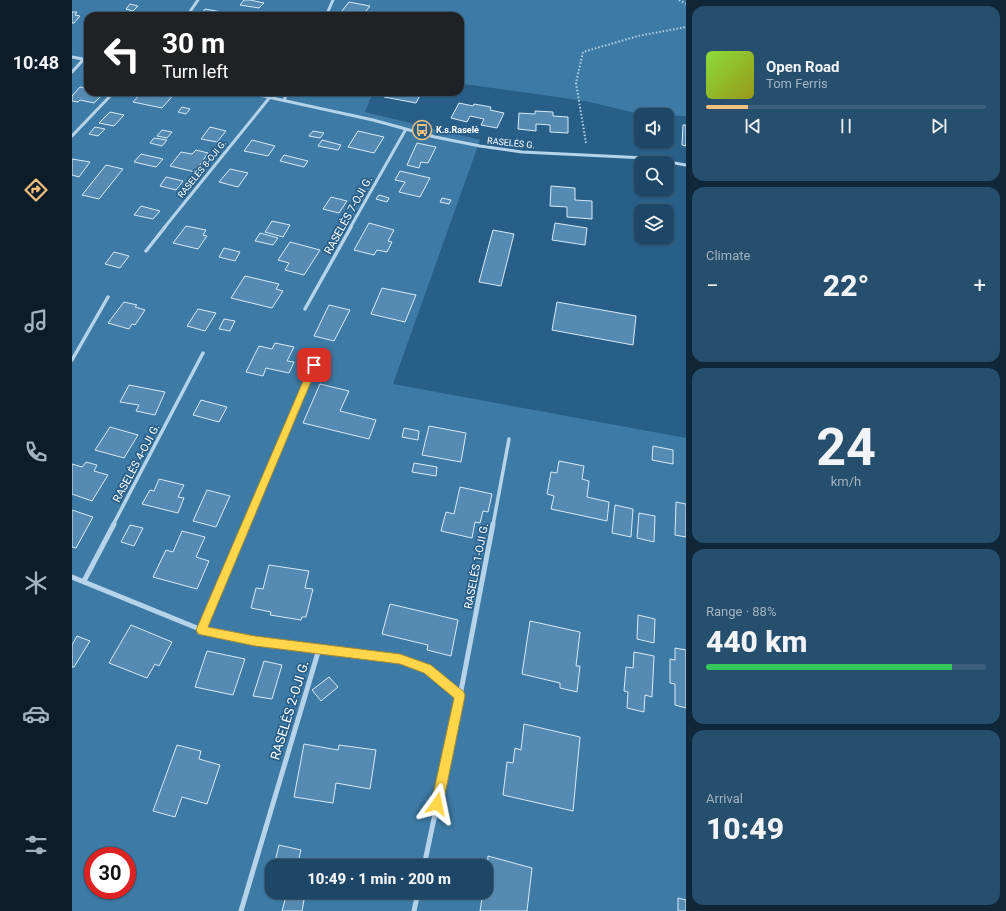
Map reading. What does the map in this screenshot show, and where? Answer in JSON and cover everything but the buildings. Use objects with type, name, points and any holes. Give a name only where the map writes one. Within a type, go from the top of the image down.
[{"type":"street","points":[[190,12],[198,0]]},
{"type":"street","points":[[328,12],[333,0]]},
{"type":"street","points":[[72,57],[84,59]]},
{"type":"street","points":[[72,72],[84,59]]},
{"type":"street","points":[[72,136],[110,96]]},
{"type":"street","name":"RASELĖS G.","points":[[265,96],[435,137],[480,146],[522,152],[590,154],[646,158],[686,165]]},
{"type":"street","points":[[284,100],[286,96]]},
{"type":"street","name":"RASELĖS 8-OJI G.","points":[[146,251],[270,97]]},
{"type":"street","name":"RASELĖS 7-OJI G.","points":[[305,309],[406,129]]},
{"type":"street","points":[[72,360],[108,297]]},
{"type":"street","name":"RASELĖS 4-OJI G.","points":[[84,581],[204,353]]},
{"type":"street","points":[[202,630],[314,365]]},
{"type":"street","name":"RASELĖS 1-OJI G.","points":[[425,859],[460,696],[509,439]]},
{"type":"street","name":"RASELĖS 2-OJI G.","points":[[72,577],[202,630],[255,641],[319,649],[241,911]]},
{"type":"street","points":[[319,649],[400,659],[427,669],[460,696]]},
{"type":"street","points":[[414,911],[417,899]]},
{"type":"path","points":[[679,0],[686,4]]},
{"type":"path","points":[[590,154],[583,130],[576,83],[583,52],[638,36],[686,27]]},
{"type":"shaded area","points":[[72,0],[686,0],[686,116],[674,115],[674,108],[634,108],[634,113],[585,101],[465,84],[464,12],[84,12],[84,96],[371,96],[365,112],[480,140],[393,384],[686,438],[686,911],[72,911]]},
{"type":"place","name":"K.s.Raselė","points":[[422,130]]},
{"type":"route","points":[[314,365],[202,630],[255,641],[370,654],[400,659],[427,669],[460,696],[437,804]]}]
